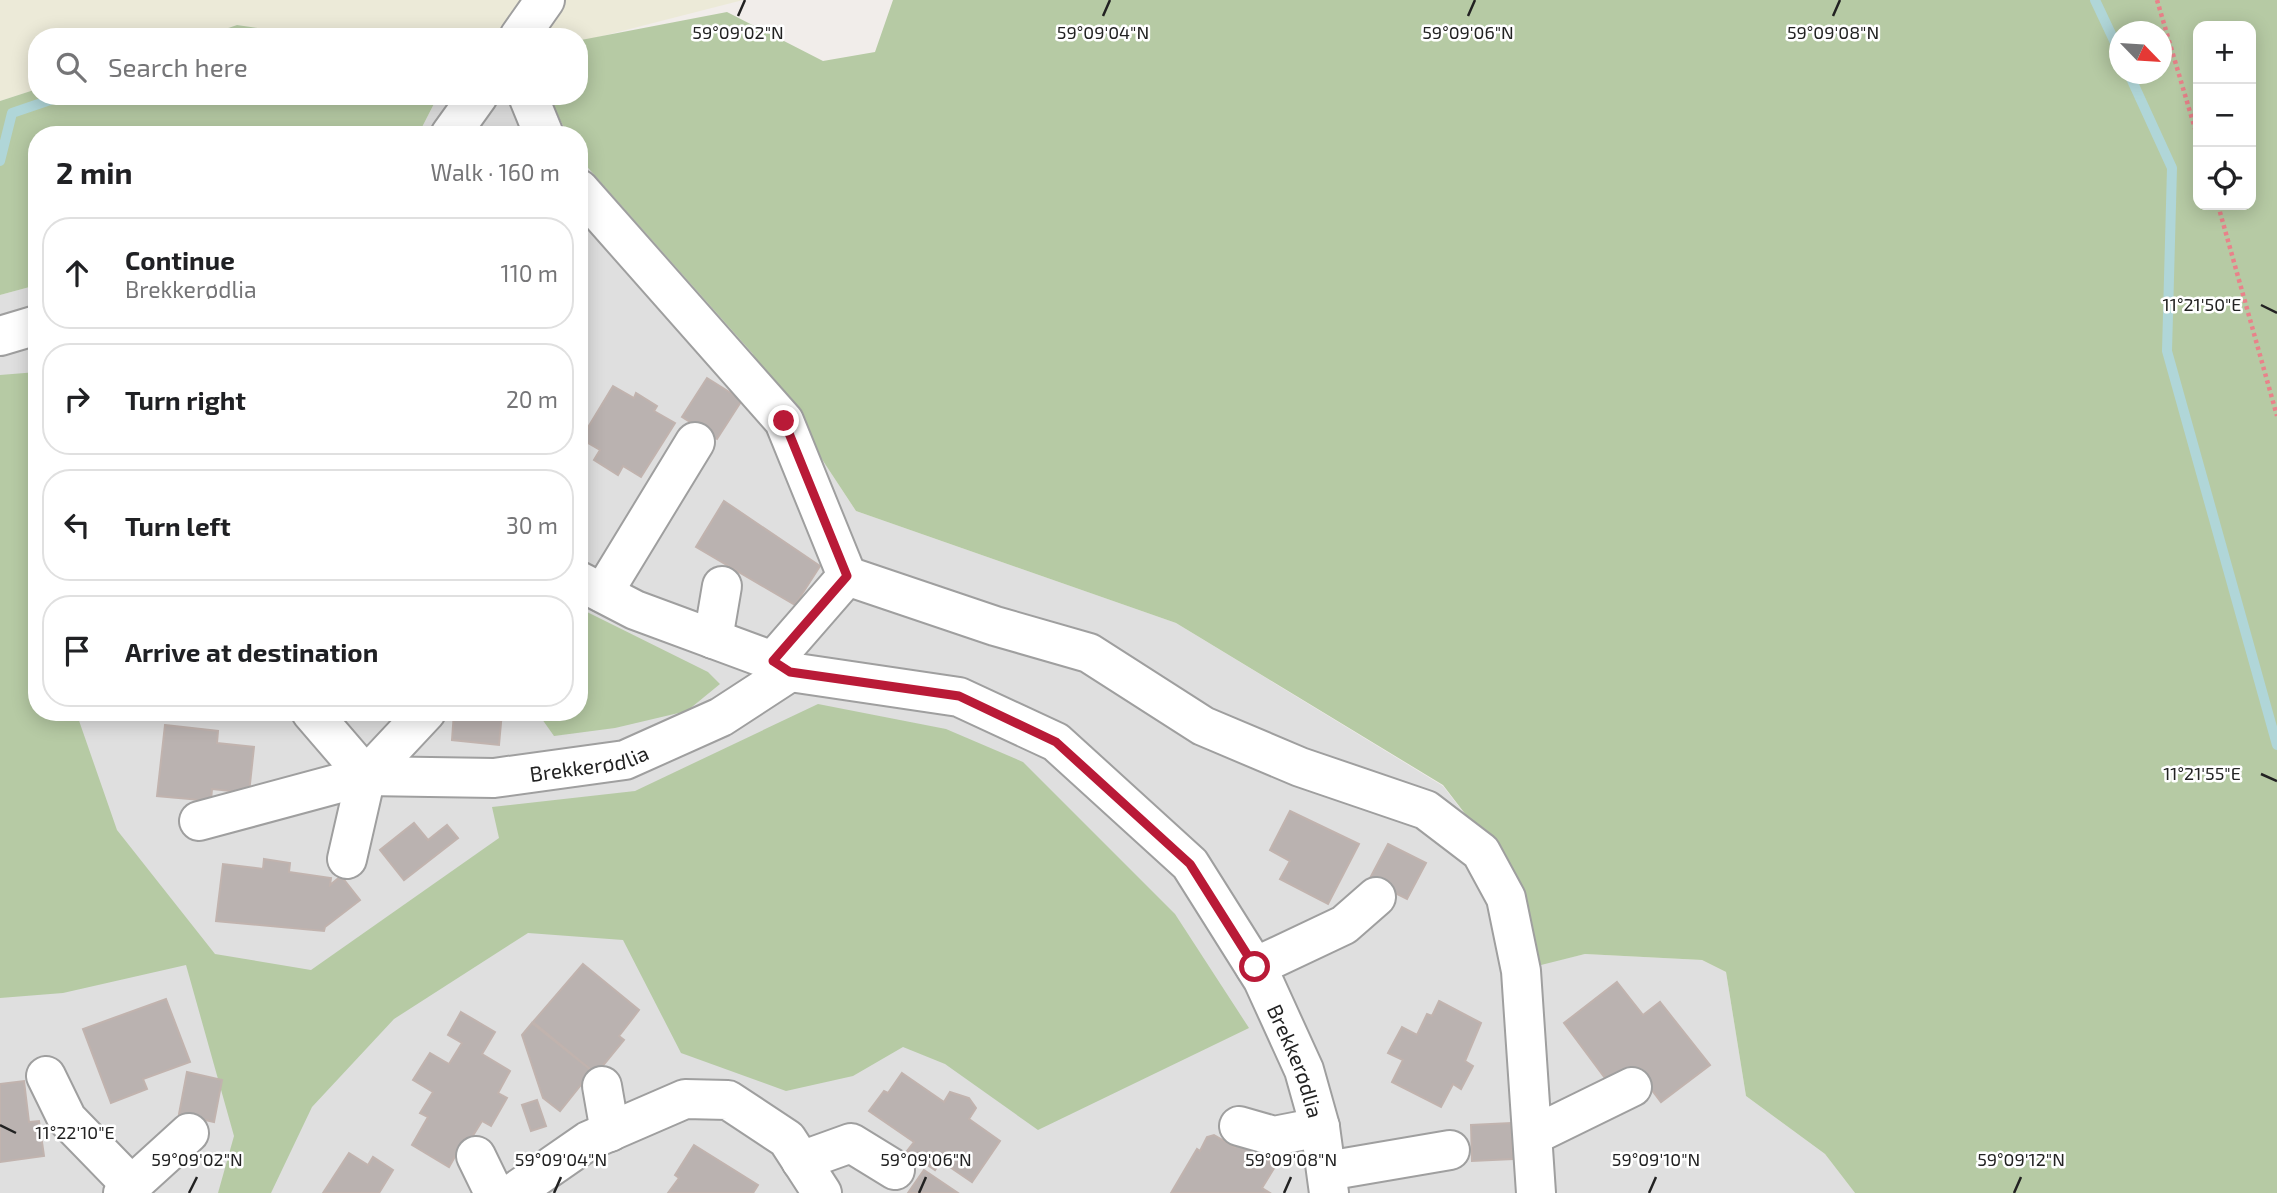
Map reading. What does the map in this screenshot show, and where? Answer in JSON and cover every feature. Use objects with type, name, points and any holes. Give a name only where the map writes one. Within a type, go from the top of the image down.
[{"type":"street","points":[[526,28],[545,0]]},
{"type":"street","points":[[456,126],[472,105]]},
{"type":"street","points":[[532,105],[540,126]]},
{"type":"street","points":[[588,199],[784,421],[847,576],[995,626],[1089,653],[1203,726],[1300,767],[1426,810],[1481,852],[1506,898],[1521,971],[1536,1193]]},
{"type":"street","points":[[0,336],[28,328]]},
{"type":"street","points":[[591,587],[695,442]]},
{"type":"street","points":[[781,666],[847,576]]},
{"type":"street","points":[[713,639],[722,586]]},
{"type":"street","name":"Brekkerødlia","points":[[591,587],[635,610],[781,666],[959,696],[1056,742],[1190,864],[1255,967],[1304,1070],[1320,1128],[1328,1182]]},
{"type":"street","name":"Brekkerødlia","points":[[199,821],[366,776],[494,778],[625,760],[722,717],[781,666]]},
{"type":"street","points":[[319,721],[366,776]]},
{"type":"street","points":[[347,859],[366,776],[418,721]]},
{"type":"street","points":[[1255,967],[1344,925],[1376,897]]},
{"type":"street","points":[[47,1076],[67,1119],[130,1191],[189,1133]]},
{"type":"street","points":[[602,1086],[610,1132]]},
{"type":"street","points":[[1534,1135],[1632,1087]]},
{"type":"street","points":[[513,1193],[588,1141],[685,1099],[728,1100],[787,1139],[822,1193]]},
{"type":"street","points":[[1239,1126],[1274,1136],[1320,1128]]},
{"type":"street","points":[[801,1161],[851,1143],[895,1170]]},
{"type":"street","points":[[1328,1182],[1450,1150]]},
{"type":"street","points":[[476,1156],[494,1193]]},
{"type":"path","points":[[2157,0],[2193,122]]},
{"type":"path","points":[[2219,210],[2277,416]]},
{"type":"shaded area","points":[[0,0],[743,0],[588,40],[588,28],[258,28],[237,25],[228,28],[28,28],[28,92],[0,101]]},
{"type":"shaded area","points":[[433,105],[553,105],[563,126],[423,126]]},
{"type":"shaded area","points":[[588,165],[752,353],[856,511],[1176,623],[1443,786],[1512,875],[1537,965],[1585,954],[1702,960],[1726,972],[1746,1096],[1825,1154],[1855,1193],[0,1193],[0,295],[28,287],[28,721],[588,721]]},
{"type":"green space","points":[[893,0],[2277,0],[2277,1193],[1855,1193],[1825,1154],[1746,1096],[1726,972],[1702,960],[1585,954],[1537,966],[1512,875],[1443,785],[1176,623],[856,511],[752,353],[588,168],[588,126],[563,126],[552,105],[588,105],[588,39],[727,12],[823,61],[875,52]]},
{"type":"green space","points":[[237,25],[258,28],[228,28]]},
{"type":"green space","points":[[28,92],[28,105],[433,105],[423,126],[28,126],[28,287],[0,295],[0,101]]},
{"type":"green space","points":[[28,373],[28,721],[79,721],[117,830],[215,954],[311,970],[499,838],[492,807],[635,791],[818,704],[946,729],[1023,762],[1175,914],[1249,1028],[1038,1130],[945,1064],[903,1047],[853,1076],[786,1091],[681,1053],[623,940],[528,933],[394,1019],[312,1107],[271,1193],[218,1193],[234,1136],[186,965],[63,993],[0,998],[0,375]]},
{"type":"green space","points":[[588,612],[708,672],[720,684],[687,711],[615,728],[554,736],[543,721],[588,721]]},
{"type":"building","points":[[707,378],[742,400],[717,439],[682,417]]},
{"type":"building","points":[[613,386],[634,398],[636,393],[657,406],[654,411],[675,423],[641,477],[623,466],[618,475],[594,460],[600,450],[588,443],[588,427]]},
{"type":"building","points":[[724,501],[820,566],[795,605],[696,547]]},
{"type":"building","points":[[453,721],[501,721],[499,745],[452,740]]},
{"type":"building","points":[[165,725],[218,731],[217,743],[254,747],[249,793],[212,789],[211,801],[157,796]]},
{"type":"building","points":[[1290,811],[1359,844],[1328,904],[1280,879],[1290,861],[1270,850]]},
{"type":"building","points":[[414,823],[428,840],[447,825],[458,838],[404,880],[380,850]]},
{"type":"building","points":[[1388,844],[1426,863],[1407,899],[1369,880]]},
{"type":"building","points":[[264,859],[290,863],[289,872],[331,878],[330,885],[341,876],[360,900],[325,927],[324,931],[216,921],[223,864],[263,869]]},
{"type":"building","points":[[583,964],[639,1010],[619,1036],[624,1040],[596,1074],[533,1022]]},
{"type":"building","points":[[1617,982],[1643,1015],[1660,1002],[1710,1065],[1661,1102],[1635,1068],[1611,1086],[1564,1023]]},
{"type":"building","points":[[166,999],[190,1062],[143,1079],[147,1089],[111,1103],[83,1029]]},
{"type":"building","points":[[1439,1001],[1481,1023],[1465,1061],[1473,1066],[1461,1089],[1453,1084],[1441,1107],[1392,1082],[1403,1060],[1388,1053],[1402,1027],[1417,1035],[1427,1014],[1432,1016]]},
{"type":"building","points":[[461,1012],[495,1032],[482,1054],[510,1071],[498,1093],[507,1098],[491,1126],[482,1121],[469,1142],[465,1139],[449,1167],[412,1145],[428,1117],[420,1113],[433,1092],[413,1080],[430,1053],[449,1064],[462,1043],[448,1035]]},
{"type":"building","points":[[532,1023],[592,1071],[560,1111],[543,1098],[522,1035]]},
{"type":"building","points":[[187,1072],[222,1080],[214,1122],[179,1114]]},
{"type":"building","points":[[902,1073],[944,1102],[950,1092],[969,1098],[976,1108],[969,1119],[1000,1141],[972,1182],[941,1161],[935,1170],[907,1151],[914,1142],[869,1111],[884,1091],[888,1093]]},
{"type":"building","points":[[24,1081],[29,1122],[39,1121],[44,1156],[0,1162],[0,1084]]},
{"type":"building","points":[[537,1100],[546,1126],[531,1131],[522,1105]]},
{"type":"building","points":[[1511,1123],[1513,1159],[1472,1161],[1471,1125]]},
{"type":"building","points":[[1214,1135],[1235,1147],[1237,1142],[1276,1165],[1262,1188],[1270,1193],[1171,1193],[1197,1149],[1200,1151],[1207,1137]]},
{"type":"building","points":[[694,1145],[758,1185],[753,1193],[668,1193],[679,1178],[675,1175]]},
{"type":"building","points":[[349,1153],[368,1165],[373,1157],[393,1170],[379,1193],[323,1193]]},
{"type":"building","points":[[924,1170],[958,1193],[908,1193]]},
{"type":"waterway","points":[[2095,0],[2109,30]]},
{"type":"waterway","points":[[2134,84],[2172,168],[2167,351],[2277,745]]},
{"type":"waterway","points":[[0,161],[12,113],[36,105]]},
{"type":"route","points":[[784,421],[847,576],[773,661],[790,672],[959,696],[1056,742],[1190,864],[1255,967]]}]
